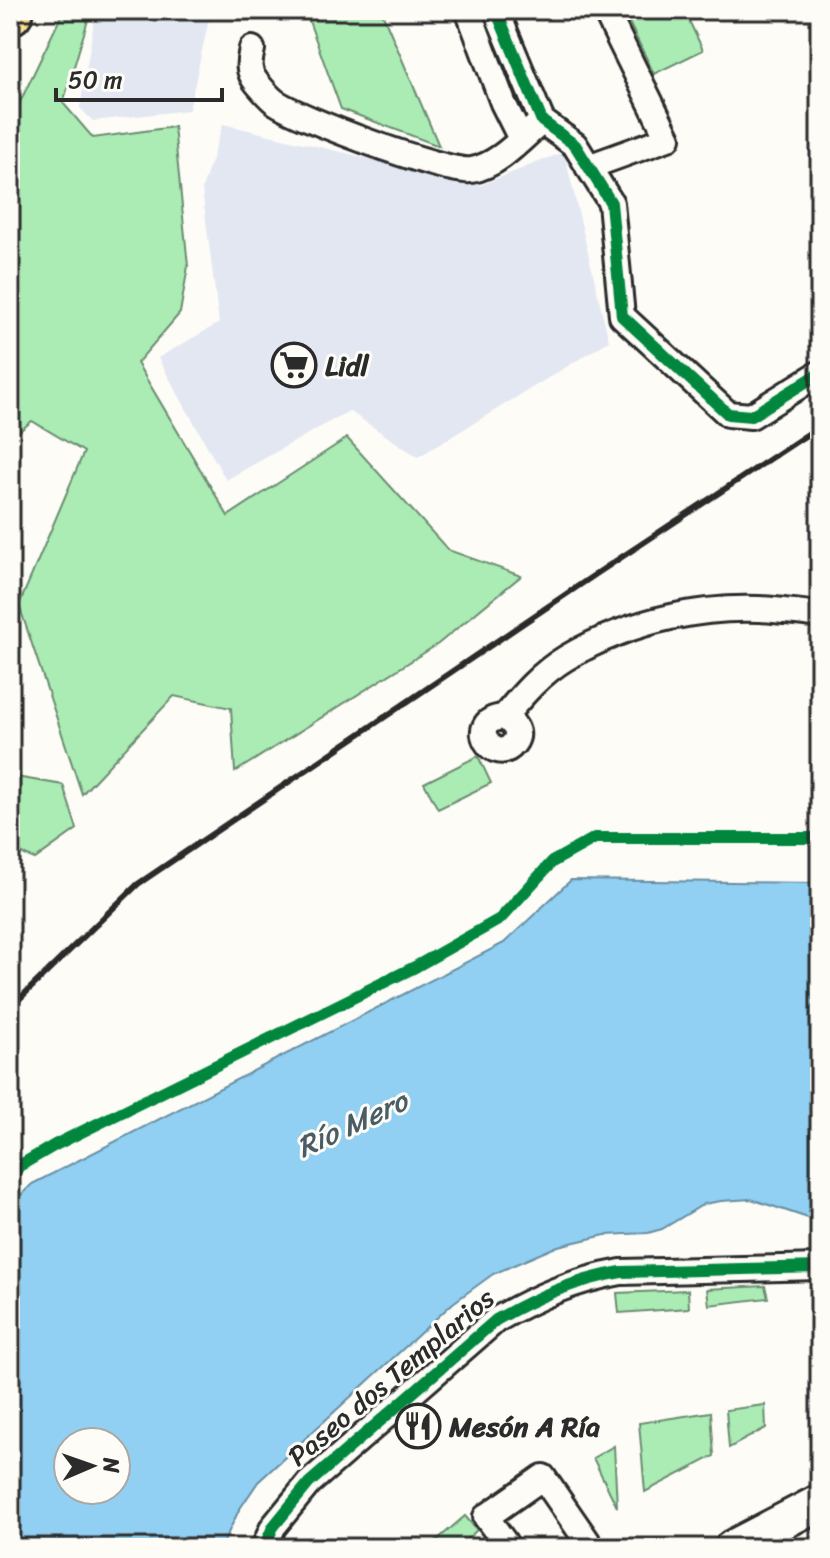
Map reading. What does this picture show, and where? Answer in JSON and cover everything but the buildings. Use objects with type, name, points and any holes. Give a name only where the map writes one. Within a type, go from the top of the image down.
[{"type":"main road","points":[[732,1548],[820,1502]]},
{"type":"street","points":[[468,10],[503,103],[521,139]]},
{"type":"street","points":[[496,10],[542,121],[575,145],[611,203],[622,316],[728,414],[751,416],[820,373]]},
{"type":"street","points":[[588,167],[668,138],[605,10]]},
{"type":"street","points":[[252,49],[248,68],[255,81],[275,101],[300,115],[452,169],[472,170],[502,156],[542,121]]},
{"type":"street","points":[[504,717],[534,682],[564,658],[618,632],[671,616],[749,606],[820,616]]},
{"type":"street","name":"Paseo dos Templarios","points":[[264,1548],[273,1527],[309,1483],[496,1320],[528,1302],[584,1280],[621,1272],[820,1267]]},
{"type":"street","points":[[505,1543],[486,1517],[543,1477],[592,1548]]},
{"type":"shaded area","points":[[96,10],[211,10],[189,110],[93,121],[80,108]]},
{"type":"shaded area","points":[[223,124],[481,185],[564,152],[609,341],[418,457],[349,411],[226,480],[158,358],[219,323],[202,189]]},
{"type":"green space","points":[[64,10],[91,10],[63,103],[93,138],[174,127],[188,266],[180,313],[137,363],[228,516],[347,438],[448,550],[521,576],[438,644],[235,772],[231,708],[174,696],[82,794],[19,605],[84,452],[32,421],[10,439],[10,123]]},
{"type":"green space","points":[[305,10],[381,10],[439,146],[341,109]]},
{"type":"green space","points":[[623,10],[684,10],[703,50],[654,74]]},
{"type":"green space","points":[[478,756],[491,783],[438,809],[424,783]]},
{"type":"green space","points":[[10,776],[63,785],[77,829],[35,859],[10,849]]},
{"type":"green space","points":[[765,1286],[768,1298],[709,1305],[707,1289]]},
{"type":"green space","points":[[688,1290],[689,1308],[619,1313],[617,1293]]},
{"type":"green space","points":[[765,1405],[766,1428],[729,1448],[726,1410]]},
{"type":"green space","points":[[711,1412],[714,1456],[645,1492],[639,1423]]},
{"type":"green space","points":[[614,1446],[617,1507],[593,1458]]},
{"type":"green space","points":[[465,1516],[477,1530],[458,1548],[434,1548],[431,1545]]},
{"type":"water","name":"Río Mero","points":[[571,880],[820,883],[820,1222],[751,1199],[721,1201],[704,1204],[662,1229],[648,1233],[605,1235],[558,1246],[493,1274],[453,1303],[258,1482],[239,1510],[221,1548],[10,1548],[10,1206],[32,1184],[504,943]]},
{"type":"railway","points":[[10,1008],[138,884],[820,426]]},
{"type":"cycle path","points":[[496,10],[542,121],[575,145],[611,203],[622,316],[728,414],[751,416],[820,373]]},
{"type":"cycle path","points":[[10,1179],[19,1166],[55,1145],[415,967],[500,919],[552,862],[595,838],[820,838]]},
{"type":"cycle path","points":[[264,1548],[273,1527],[309,1483],[496,1320],[526,1304],[556,1290],[621,1272],[820,1267]]},
{"type":"place","name":"Lidl","points":[[294,365]]},
{"type":"place","name":"Mesón A Ría","points":[[418,1426]]}]
